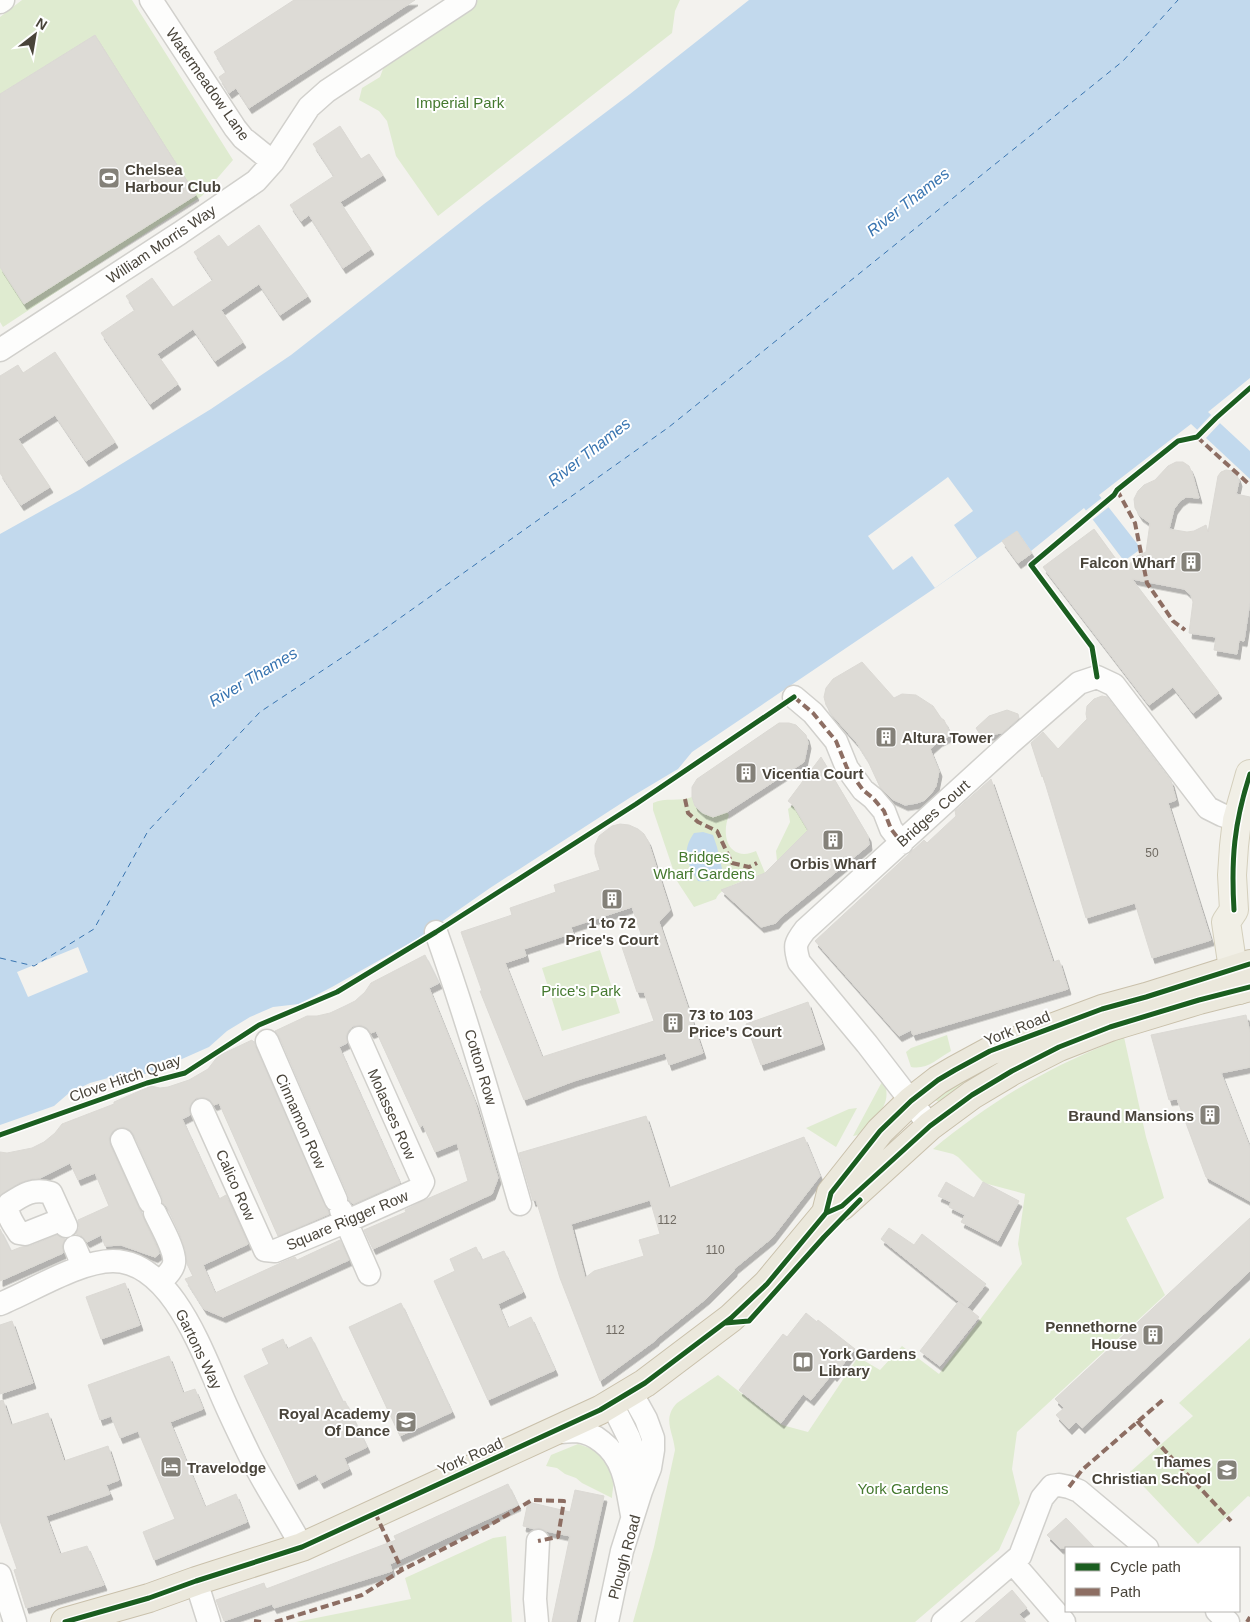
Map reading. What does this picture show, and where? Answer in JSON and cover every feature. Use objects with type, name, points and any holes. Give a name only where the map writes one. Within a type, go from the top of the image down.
[{"type":"highway","name":"York Road","points":[[65,1622],[150,1598],[302,1547],[552,1433],[621,1398],[725,1323],[767,1284],[826,1213],[831,1193],[880,1131],[911,1101],[938,1080],[990,1051],[1102,1009],[1154,995],[1243,978]]},
{"type":"highway","name":"York Road","points":[[826,1213],[842,1206],[930,1126],[972,1096],[1012,1071],[1059,1047],[1110,1027],[1199,1000],[1243,978]]},
{"type":"main road","points":[[1243,978],[1226,922],[1242,918],[1232,875],[1237,820],[1250,774]]},
{"type":"street","name":"Watermeadow Lane","points":[[151,0],[235,128],[243,138],[273,162]]},
{"type":"street","name":"William Morris Way","points":[[0,350],[180,233],[256,181],[273,162],[309,108],[327,91],[465,0]]},
{"type":"street","name":"Bridges Court","points":[[930,1126],[867,1044],[799,962],[795,949],[797,940],[805,930],[1079,683],[1097,677],[1114,685],[1208,808],[1237,820]]},
{"type":"street","points":[[794,697],[813,713],[836,741],[847,768],[863,790],[884,811],[891,829],[902,842]]},
{"type":"street","name":"Cotton Row","points":[[436,932],[457,991],[500,1130],[520,1204]]},
{"type":"street","name":"Molasses Row","points":[[358,1038],[423,1182],[419,1189]]},
{"type":"street","name":"Cinnamon Row","points":[[267,1041],[369,1274]]},
{"type":"street","name":"Calico Row","points":[[202,1110],[265,1250],[275,1251]]},
{"type":"street","points":[[122,1140],[173,1253],[174,1262],[169,1273],[160,1283]]},
{"type":"street","name":"Square Rigger Row","points":[[275,1251],[341,1211],[419,1189]]},
{"type":"street","points":[[41,1190],[51,1193],[64,1222],[25,1234],[20,1233],[4,1205],[30,1192],[41,1190]]},
{"type":"street","name":"Gartons Way","points":[[0,1304],[79,1256],[135,1265],[160,1283],[180,1307],[265,1486],[302,1547]]},
{"type":"street","name":"Plough Road","points":[[607,1622],[622,1551],[641,1491],[635,1455],[629,1438],[621,1398]]},
{"type":"street","points":[[552,1433],[577,1431],[594,1436],[607,1446],[621,1466],[625,1477],[632,1519]]},
{"type":"street","points":[[943,1622],[1020,1556],[1046,1492],[1052,1486],[1059,1484],[1079,1492],[1147,1547]]},
{"type":"street","points":[[537,1622],[535,1599],[538,1542]]},
{"type":"street","points":[[1013,1563],[1064,1622]]},
{"type":"street","points":[[0,1575],[15,1622]]},
{"type":"street","points":[[196,1581],[209,1622]]},
{"type":"street","points":[[1218,1612],[1228,1622]]},
{"type":"green space","name":"Chelsea Harbour Club","points":[[22,0],[132,0],[233,160],[202,196],[3,327],[0,322],[0,17]]},
{"type":"green space","name":"Imperial Park","points":[[478,0],[680,0],[675,11],[672,33],[438,216],[396,156],[387,121],[379,111],[359,100],[362,88],[380,77],[386,61]]},
{"type":"green space","name":"Bridges Wharf Gardens","points":[[692,797],[697,809],[705,814],[715,815],[727,812],[729,815],[726,833],[729,845],[737,853],[746,854],[756,851],[765,873],[730,886],[719,894],[716,899],[694,907],[677,881],[653,810],[653,803],[658,801]]},
{"type":"green space","points":[[793,805],[808,830],[777,861],[776,851],[790,822],[788,809]]},
{"type":"green space","name":"Price's Park","points":[[600,950],[620,1013],[562,1031],[542,968]]},
{"type":"green space","points":[[947,1035],[951,1051],[922,1067],[911,1067],[906,1052],[911,1048]]},
{"type":"green space","name":"York Gardens","points":[[1124,1037],[1146,1137],[1164,1198],[1126,1218],[1165,1295],[1017,1432],[1012,1469],[1020,1503],[999,1550],[915,1622],[633,1622],[654,1547],[675,1450],[669,1420],[670,1414],[677,1403],[718,1375],[782,1425],[808,1432],[858,1357],[880,1370],[902,1346],[939,1374],[1022,1264],[1018,1244],[1025,1194],[984,1183],[958,1157],[933,1149],[975,1117],[1020,1087],[1069,1061]]},
{"type":"green space","points":[[1040,1039],[941,1103],[933,1099],[975,1071]]},
{"type":"green space","points":[[883,1080],[886,1089],[885,1104],[876,1117],[858,1135],[853,1136]]},
{"type":"green space","points":[[857,1108],[836,1147],[806,1128],[849,1109]]},
{"type":"green space","points":[[1250,1338],[1250,1497],[1248,1496],[1198,1544],[1130,1472],[1193,1416],[1179,1403]]},
{"type":"green space","points":[[578,1444],[590,1448],[605,1457],[609,1462],[614,1474],[612,1498],[557,1468],[546,1466],[551,1455]]},
{"type":"green space","points":[[506,1536],[512,1622],[296,1622],[411,1599],[405,1578],[493,1538]]},
{"type":"water","name":"River Thames","points":[[749,0],[1250,0],[1250,378],[1208,412],[1250,451],[1250,479],[1191,424],[1099,495],[1139,546],[1138,551],[1124,561],[1084,508],[1031,551],[1017,531],[692,752],[678,769],[490,888],[417,939],[299,1004],[273,1007],[250,1017],[227,1031],[209,1047],[148,1074],[126,1073],[90,1083],[69,1093],[54,1106],[0,1125],[0,534],[79,490],[211,409],[291,355]]},
{"type":"water","points":[[703,832],[713,835],[723,873],[711,880],[698,881],[688,863],[687,852],[694,833]]},
{"type":"pier","points":[[1212,414],[1221,422],[1205,439],[1196,431]]},
{"type":"pier","points":[[948,477],[973,511],[954,525],[977,558],[935,588],[912,556],[893,570],[868,536]]},
{"type":"pier","points":[[1103,497],[1110,506],[1091,521],[1084,512]]},
{"type":"pier","points":[[78,947],[88,972],[28,997],[17,972]]},
{"type":"building","points":[[294,0],[415,0],[249,108],[236,88],[229,93],[219,77],[226,72],[214,52]]},
{"type":"building","name":"Chelsea Harbour Club","points":[[95,35],[196,195],[24,304],[0,267],[0,94]]},
{"type":"building","points":[[340,126],[361,159],[369,154],[383,175],[340,202],[371,249],[343,268],[309,215],[301,221],[290,205],[334,176],[313,144]]},
{"type":"building","points":[[259,225],[308,296],[280,315],[259,284],[221,310],[243,342],[215,361],[193,329],[157,354],[178,384],[150,404],[101,333],[135,310],[126,296],[152,278],[173,307],[213,280],[194,252],[219,235],[228,247]]},
{"type":"building","points":[[55,352],[115,442],[86,461],[55,415],[18,439],[50,487],[21,505],[0,473],[0,376],[18,365],[23,373]]},
{"type":"building","points":[[1176,462],[1183,462],[1189,466],[1199,498],[1186,497],[1180,501],[1174,509],[1169,529],[1187,532],[1206,525],[1208,532],[1218,476],[1226,470],[1232,471],[1237,475],[1239,481],[1236,494],[1250,497],[1250,601],[1244,641],[1239,640],[1237,654],[1214,650],[1216,637],[1189,633],[1193,602],[1191,595],[1184,589],[1132,579],[1219,693],[1193,713],[1173,687],[1149,705],[1043,567],[1094,529],[1124,570],[1137,556],[1146,552],[1150,523],[1140,516],[1135,508],[1134,499],[1144,485],[1155,480],[1168,466]]},
{"type":"building","points":[[1017,531],[1032,553],[1018,563],[1002,541]]},
{"type":"building","name":"Altura Tower","points":[[862,662],[894,698],[902,694],[916,695],[933,706],[944,720],[951,735],[939,741],[930,749],[939,771],[936,786],[925,800],[905,805],[892,799],[880,787],[857,743],[832,715],[826,705],[824,697],[826,688],[833,679]]},
{"type":"building","points":[[1102,696],[1107,697],[1171,781],[1176,800],[1168,803],[1211,940],[1152,958],[1135,903],[1086,918],[1043,776],[1031,743],[1043,732],[1058,749],[1087,719],[1087,706],[1094,699]]},
{"type":"building","points":[[1007,710],[1018,714],[1019,718],[1002,733],[981,736],[976,728],[989,716]]},
{"type":"building","name":"Vicentia Court","points":[[779,723],[796,725],[806,735],[808,743],[804,762],[727,812],[713,817],[703,813],[695,806],[692,797],[692,787],[697,779]]},
{"type":"building","name":"Orbis Wharf","points":[[821,757],[868,836],[869,845],[776,923],[761,927],[721,890],[765,873],[808,830],[793,805],[788,801]]},
{"type":"building","points":[[991,779],[1053,962],[1059,960],[1068,989],[913,1035],[911,1030],[899,1036],[815,941],[924,840],[927,843],[956,816],[955,811]]},
{"type":"building","points":[[620,824],[629,825],[644,834],[648,841],[670,910],[659,922],[703,1053],[669,1065],[665,1053],[574,1081],[524,1100],[480,991],[482,991],[461,932],[512,915],[510,908],[556,892],[554,885],[600,870],[595,854],[595,845],[599,836],[612,826]],"holes":[[[632,907],[642,937],[621,944],[637,992],[644,992],[654,1021],[542,1057],[505,963],[526,956],[524,949],[573,933],[571,927]]]},
{"type":"building","points":[[425,955],[439,983],[429,988],[475,1102],[498,1178],[492,1194],[373,1249],[364,1230],[406,1212],[405,1210],[427,1199],[468,1181],[457,1143],[435,1152],[423,1125],[420,1127],[376,1031],[371,1033],[361,1025],[353,1026],[346,1036],[347,1043],[339,1047],[400,1183],[353,1204],[349,1200],[279,1036],[275,1031],[307,1016],[330,1013],[355,1001],[371,983]]},
{"type":"building","points":[[808,1002],[822,1044],[761,1065],[746,1024]]},
{"type":"building","name":"Braund Mansions","points":[[1246,1015],[1250,1033],[1250,1067],[1221,1073],[1250,1148],[1250,1201],[1206,1177],[1177,1099],[1169,1100],[1151,1035]]},
{"type":"building","points":[[252,1040],[329,1214],[278,1236],[219,1103],[214,1105],[204,1097],[196,1098],[189,1108],[190,1115],[182,1119],[219,1199],[226,1195],[248,1244],[203,1265],[215,1293],[285,1261],[295,1257],[297,1260],[340,1240],[349,1260],[223,1317],[204,1309],[185,1279],[193,1276],[187,1264],[185,1249],[179,1232],[167,1207],[163,1203],[134,1135],[124,1127],[117,1128],[112,1132],[109,1138],[110,1145],[158,1250],[159,1254],[155,1257],[121,1245],[105,1246],[101,1235],[87,1242],[82,1236],[76,1234],[79,1228],[78,1220],[109,1206],[95,1173],[78,1180],[70,1163],[40,1178],[19,1183],[0,1195],[0,1152],[7,1153],[32,1148],[44,1142],[62,1124],[114,1104],[114,1102],[151,1086],[168,1087],[189,1080],[208,1069],[218,1056]]},
{"type":"building","points":[[646,1116],[669,1188],[804,1137],[820,1176],[772,1238],[734,1269],[707,1298],[656,1340],[600,1381],[560,1278],[536,1200],[533,1201],[519,1153]],"holes":[[[650,1200],[660,1234],[639,1240],[644,1256],[594,1271],[585,1278],[571,1224]]]},
{"type":"building","points":[[946,1182],[974,1198],[983,1182],[1019,1201],[998,1241],[961,1222],[965,1215],[949,1207],[951,1202],[938,1196]]},
{"type":"building","name":"Pennethorne House","points":[[1250,1218],[1250,1271],[1082,1428],[1076,1422],[1069,1429],[1056,1415],[1064,1408],[1055,1399]]},
{"type":"building","points":[[889,1228],[914,1245],[922,1234],[986,1284],[967,1308],[881,1239]]},
{"type":"building","points":[[0,1229],[11,1251],[30,1246],[57,1235],[65,1239],[62,1246],[63,1253],[0,1281]]},
{"type":"building","points":[[476,1247],[482,1260],[504,1251],[523,1292],[498,1304],[508,1328],[531,1317],[555,1370],[488,1400],[434,1281],[455,1271],[450,1259]]},
{"type":"building","points":[[125,1283],[140,1325],[101,1339],[86,1297]]},
{"type":"building","points":[[959,1301],[979,1317],[940,1366],[920,1351]]},
{"type":"building","points":[[401,1303],[452,1412],[400,1436],[349,1327]]},
{"type":"building","name":"York Gardens Library","points":[[806,1313],[855,1349],[834,1376],[832,1374],[811,1400],[803,1394],[781,1423],[739,1390],[783,1334],[787,1337]]},
{"type":"building","points":[[12,1321],[33,1383],[0,1394],[0,1325]]},
{"type":"building","points":[[311,1337],[367,1447],[344,1458],[349,1469],[321,1483],[316,1474],[296,1484],[244,1376],[269,1364],[262,1349],[283,1339],[287,1349]]},
{"type":"building","name":"Travelodge","points":[[169,1356],[183,1393],[195,1389],[203,1409],[170,1422],[205,1507],[236,1494],[247,1522],[154,1560],[143,1532],[175,1519],[138,1431],[120,1438],[111,1416],[100,1420],[88,1385]]},
{"type":"building","points":[[3,1400],[11,1425],[48,1413],[64,1461],[108,1446],[119,1480],[106,1485],[110,1494],[46,1516],[60,1554],[87,1546],[104,1585],[26,1608],[14,1570],[17,1569],[0,1521],[0,1401]]},
{"type":"building","points":[[508,1484],[518,1505],[390,1564],[392,1571],[274,1608],[272,1604],[224,1621],[216,1600],[264,1583],[266,1589],[396,1540],[394,1536]]},
{"type":"building","points":[[575,1490],[604,1496],[576,1622],[552,1622],[570,1536],[523,1526],[528,1502],[570,1512]]},
{"type":"building","points":[[1066,1518],[1094,1547],[1060,1548],[1047,1535]]},
{"type":"building","points":[[1012,1590],[1027,1608],[1019,1614],[1026,1622],[975,1622]]},
{"type":"ferry route","points":[[0,958],[34,966],[94,929],[148,831],[260,712],[376,635],[669,427],[1123,61],[1178,0]]},
{"type":"marked path","points":[[1197,437],[1250,485]]},
{"type":"marked path","points":[[1117,490],[1135,523],[1147,583],[1173,621],[1185,630]]},
{"type":"marked path","points":[[794,697],[813,713],[836,741],[847,768],[863,790],[884,811],[891,829],[902,843]]},
{"type":"marked path","points":[[685,799],[688,813],[698,822],[717,831],[732,863],[749,867],[757,863]]},
{"type":"marked path","points":[[1069,1487],[1082,1470],[1165,1398]]},
{"type":"marked path","points":[[1137,1421],[1231,1521]]},
{"type":"marked path","points":[[275,1622],[362,1595],[402,1570],[490,1525],[532,1500],[564,1501],[558,1537],[538,1541]]},
{"type":"marked path","points":[[375,1513],[402,1570]]},
{"type":"marked path","points":[[1247,1622],[1250,1617]]},
{"type":"marked path","points":[[254,1621],[261,1622]]},
{"type":"cycle path","points":[[1097,677],[1092,647],[1031,565],[1114,495],[1117,490],[1178,441],[1197,437],[1250,388]]},
{"type":"cycle path","name":"Clove Hitch Quay","points":[[0,1135],[147,1083],[185,1073],[259,1025],[337,992],[436,932],[636,804],[794,697]]},
{"type":"cycle path","points":[[1234,910],[1233,874],[1235,841],[1240,809],[1250,774]]},
{"type":"cycle path","points":[[826,1213],[831,1193],[880,1131],[911,1101],[938,1080],[955,1070],[990,1051],[1102,1009],[1250,964]]},
{"type":"cycle path","points":[[65,1622],[149,1598],[302,1547],[600,1410],[645,1383],[731,1318],[767,1284],[826,1213],[842,1206],[930,1126],[972,1095],[1012,1071],[1059,1047],[1110,1027],[1199,1000],[1250,987]]},
{"type":"cycle path","points":[[725,1323],[749,1321],[824,1237],[860,1200]]},
{"type":"place","name":"Chelsea Harbour Club","points":[[109,178]]},
{"type":"place","name":"Falcon Wharf","points":[[1191,562]]},
{"type":"place","name":"Altura Tower","points":[[886,737]]},
{"type":"place","name":"Vicentia Court","points":[[746,773]]},
{"type":"place","name":"Orbis Wharf","points":[[833,840]]},
{"type":"place","name":"1 to 72 Price's Court","points":[[612,899]]},
{"type":"place","name":"73 to 103 Price's Court","points":[[673,1023]]},
{"type":"place","name":"Braund Mansions","points":[[1210,1115]]},
{"type":"place","name":"Pennethorne House","points":[[1153,1335]]},
{"type":"place","name":"York Gardens Library","points":[[803,1362]]},
{"type":"place","name":"Royal Academy Of Dance","points":[[406,1422]]},
{"type":"place","name":"Travelodge","points":[[171,1467]]},
{"type":"place","name":"Thames Christian School","points":[[1227,1470]]}]
